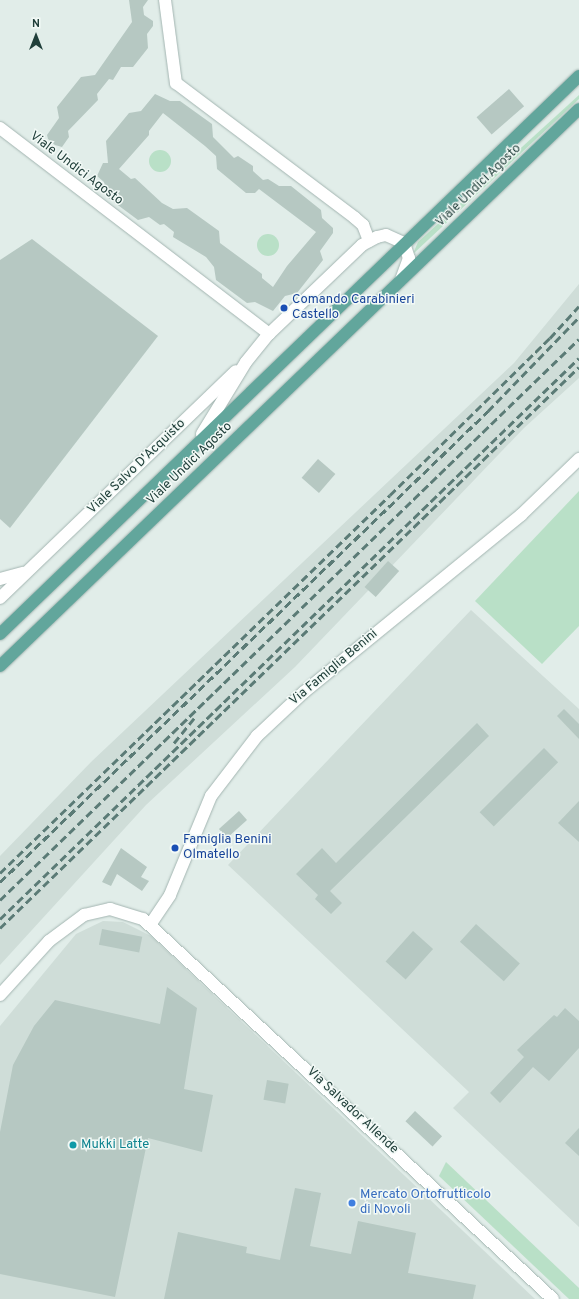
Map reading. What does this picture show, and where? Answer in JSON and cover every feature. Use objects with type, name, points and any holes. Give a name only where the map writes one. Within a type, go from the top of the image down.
[{"type":"main road","name":"Viale Undici Agosto","points":[[0,634],[190,449],[579,76]]},
{"type":"main road","name":"Viale Undici Agosto","points":[[0,666],[579,109]]},
{"type":"street","points":[[165,0],[176,83],[350,214],[363,225],[369,240],[386,236],[404,244]]},
{"type":"street","name":"Viale Undici Agosto","points":[[0,128],[269,334]]},
{"type":"street","name":"Viale Undici Agosto","points":[[190,449],[212,422],[246,362],[269,334],[369,240]]},
{"type":"street","name":"Viale Undici Agosto","points":[[399,283],[409,258],[404,244]]},
{"type":"street","name":"Viale Salvo D'Acquisto","points":[[0,598],[246,362]]},
{"type":"street","name":"Via Famiglia Benini","points":[[150,925],[170,895],[211,796],[257,736],[310,688],[521,515],[579,459]]},
{"type":"street","name":"Viale Salvo D'Acquisto","points":[[0,579],[28,571]]},
{"type":"street","name":"Via Salvador Allende","points":[[0,995],[48,941],[84,915],[97,910],[121,910],[138,916],[150,925],[553,1299]]},
{"type":"shaded area","points":[[579,284],[579,378],[524,428],[295,667],[146,805],[0,965],[0,856],[91,762],[514,363]]},
{"type":"shaded area","points":[[471,610],[579,709],[579,1227],[453,1108],[469,1092],[228,865]]},
{"type":"shaded area","points":[[103,921],[123,922],[151,936],[535,1299],[0,1299],[0,1026],[76,934]]},
{"type":"green space","points":[[579,95],[579,99],[413,254],[418,242]]},
{"type":"green space","points":[[160,150],[168,153],[171,161],[168,169],[160,172],[152,169],[149,161],[152,153]]},
{"type":"green space","points":[[268,234],[276,237],[279,245],[276,253],[268,256],[260,253],[257,245],[260,237]]},
{"type":"green space","points":[[579,491],[579,626],[542,664],[475,601]]},
{"type":"green space","points":[[446,1162],[579,1288],[579,1299],[569,1299],[439,1176]]},
{"type":"building","points":[[129,0],[148,0],[143,7],[144,15],[153,21],[153,26],[147,34],[148,48],[133,67],[121,67],[113,80],[109,79],[97,94],[98,100],[68,131],[69,137],[62,147],[55,145],[48,139],[47,135],[59,118],[57,107],[81,77],[95,75],[132,22]]},
{"type":"building","points":[[509,89],[524,106],[492,135],[477,117]]},
{"type":"building","points":[[155,94],[170,101],[180,101],[212,124],[213,137],[234,158],[238,156],[253,166],[253,171],[263,180],[268,179],[279,186],[291,186],[321,210],[322,218],[333,228],[333,233],[320,251],[323,260],[297,293],[285,296],[273,311],[255,302],[247,303],[216,280],[214,267],[206,257],[173,237],[174,232],[164,224],[160,225],[149,217],[138,220],[107,197],[104,182],[97,176],[103,163],[108,163],[106,141],[129,113],[141,111]],"holes":[[[163,113],[216,156],[217,169],[246,193],[255,193],[259,189],[316,232],[287,266],[273,287],[262,278],[262,274],[220,243],[219,231],[187,208],[173,209],[162,203],[135,178],[131,179],[119,169],[149,135],[149,131]]]},
{"type":"building","points":[[32,239],[158,336],[10,528],[0,519],[0,260]]},
{"type":"building","points":[[318,459],[335,474],[319,493],[302,478]]},
{"type":"building","points":[[388,561],[399,571],[376,597],[365,587]]},
{"type":"building","points":[[564,709],[579,724],[579,739],[557,716]]},
{"type":"building","points":[[477,723],[489,736],[330,891],[342,903],[331,914],[315,899],[318,895],[296,874],[322,848],[336,863]]},
{"type":"building","points":[[544,748],[558,762],[494,826],[480,812]]},
{"type":"building","points":[[579,801],[579,842],[558,823]]},
{"type":"building","points":[[239,811],[247,820],[227,838],[219,829]]},
{"type":"building","points":[[121,848],[147,867],[141,877],[149,881],[142,891],[117,874],[111,886],[102,882]]},
{"type":"building","points":[[476,924],[520,963],[504,981],[460,942]]},
{"type":"building","points":[[102,929],[142,937],[139,953],[99,945]]},
{"type":"building","points":[[413,931],[433,949],[406,980],[386,961]]},
{"type":"building","name":"Mukki Latte","points":[[167,987],[197,1008],[184,1089],[213,1095],[202,1152],[148,1138],[115,1297],[0,1274],[0,1132],[13,1065],[34,1026],[55,1000],[160,1024]]},
{"type":"building","points":[[565,1008],[579,1021],[579,1048],[549,1081],[533,1067],[500,1103],[490,1093],[524,1057],[517,1050],[554,1015],[557,1017]]},
{"type":"building","points":[[267,1080],[289,1084],[285,1104],[264,1100]]},
{"type":"building","points":[[415,1111],[442,1136],[433,1146],[405,1121]]},
{"type":"building","points":[[579,1128],[579,1156],[565,1143]]},
{"type":"building","points":[[295,1188],[321,1193],[310,1246],[351,1254],[358,1221],[416,1233],[408,1273],[476,1285],[473,1299],[164,1299],[178,1232],[247,1247],[246,1253],[280,1260]]},
{"type":"railway","points":[[0,873],[390,495],[550,338],[579,306]]},
{"type":"railway","points":[[0,882],[488,411],[579,317]]},
{"type":"railway","points":[[0,900],[579,339]]},
{"type":"railway","points":[[0,919],[579,358]]},
{"type":"railway","points":[[0,928],[579,367]]},
{"type":"railway","points":[[174,743],[194,718]]},
{"type":"place","name":"Comando Carabinieri Castello","points":[[284,308]]},
{"type":"place","name":"Famiglia Benini Olmatello","points":[[175,848]]},
{"type":"place","name":"Mukki Latte","points":[[73,1145]]},
{"type":"place","name":"Mercato Ortofrutticolo di Novoli","points":[[352,1203]]}]
